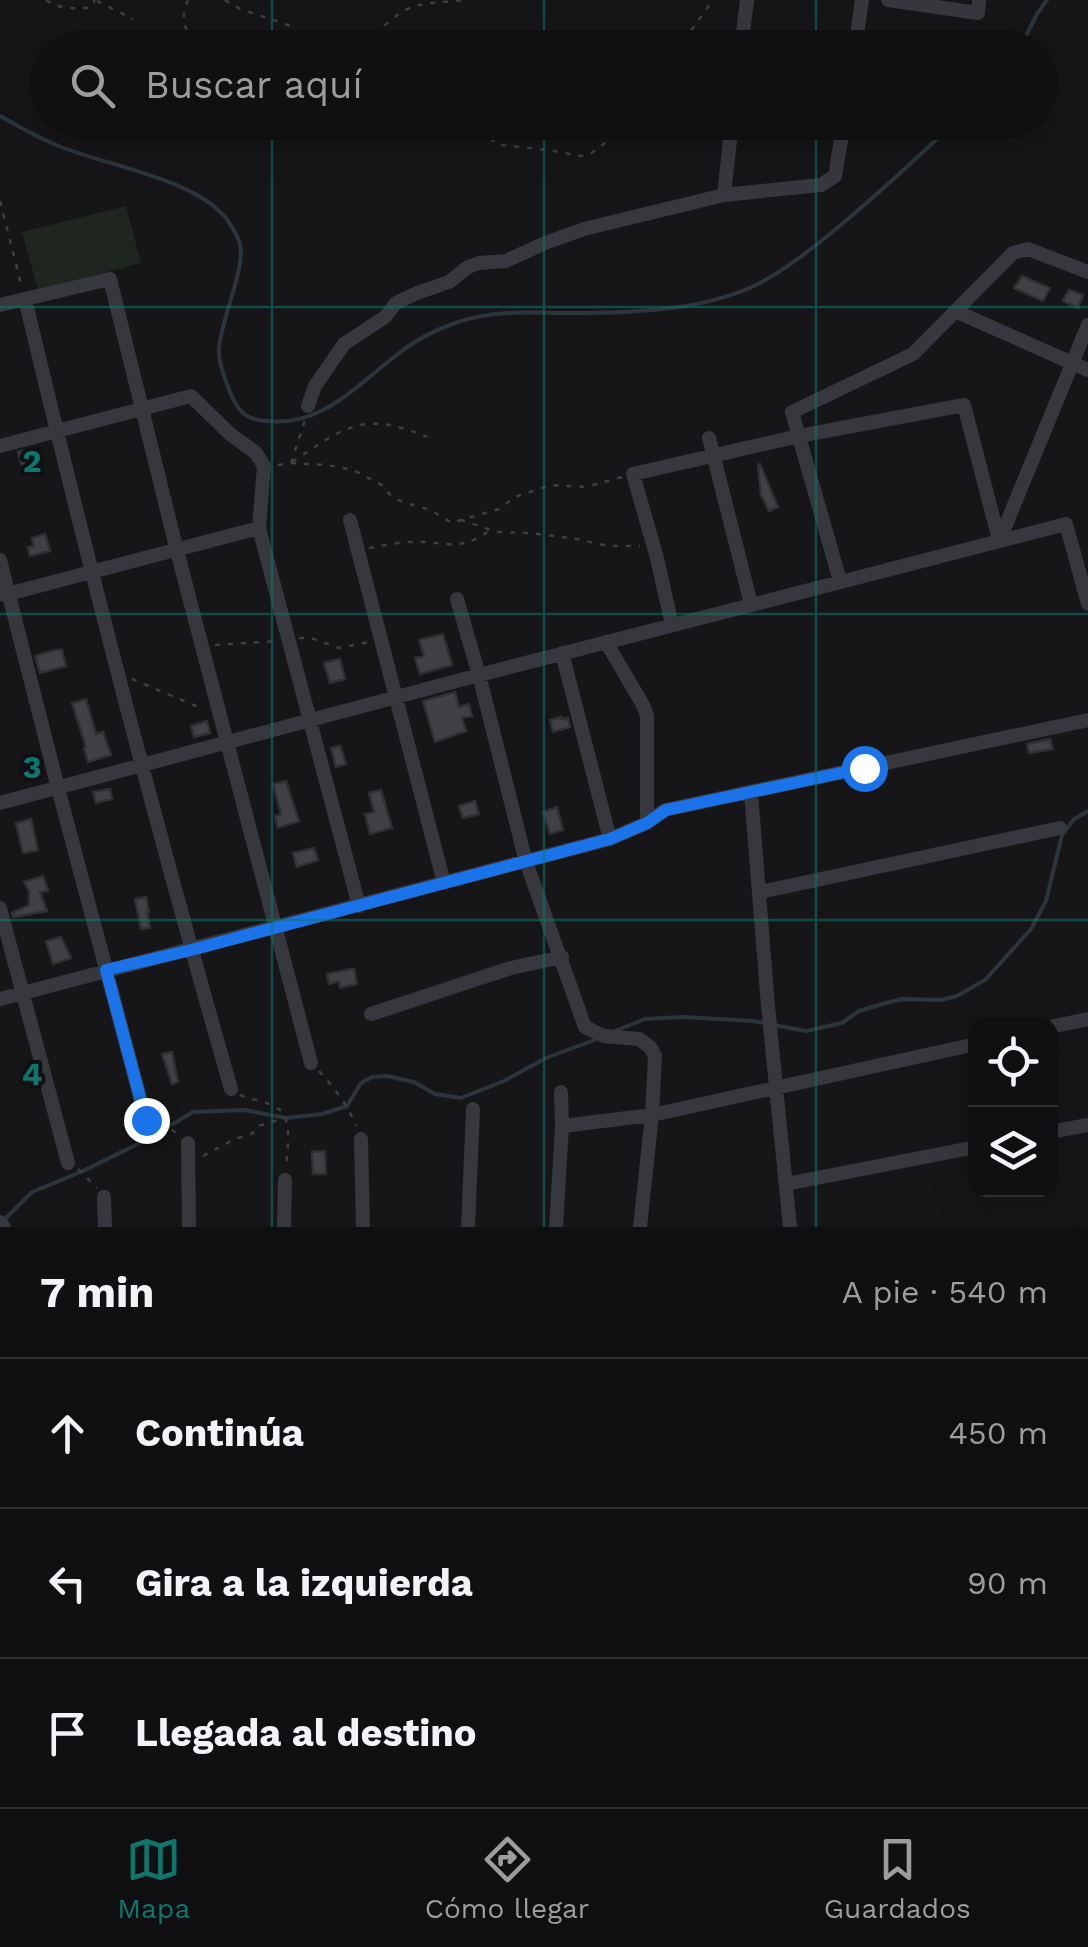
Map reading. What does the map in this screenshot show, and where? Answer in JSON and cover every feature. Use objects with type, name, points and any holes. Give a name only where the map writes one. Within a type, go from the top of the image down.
[{"type":"street","points":[[743,30],[747,0]]},
{"type":"street","points":[[858,30],[862,0]]},
{"type":"street","points":[[888,0],[978,13],[979,0]]},
{"type":"street","points":[[724,194],[730,140]]},
{"type":"street","points":[[308,406],[315,386],[344,344],[385,316],[396,303],[449,282],[468,267],[506,261],[584,229],[724,194],[821,186],[835,176],[841,140]]},
{"type":"street","points":[[840,581],[792,412],[913,354],[1013,253],[1028,248],[1088,272]]},
{"type":"street","points":[[0,305],[110,279],[311,1063]]},
{"type":"street","points":[[25,299],[117,673],[231,1089]]},
{"type":"street","points":[[955,312],[1088,370]]},
{"type":"street","points":[[1000,540],[1088,325]]},
{"type":"street","points":[[0,446],[190,396],[256,453],[264,466],[260,528],[360,906]]},
{"type":"street","points":[[672,625],[634,474],[799,436],[964,405],[1000,540]]},
{"type":"street","points":[[710,438],[750,604]]},
{"type":"street","points":[[350,520],[444,884]]},
{"type":"street","points":[[0,804],[562,653],[1066,524],[1088,604]]},
{"type":"street","points":[[4,595],[260,528]]},
{"type":"street","points":[[0,560],[4,595],[146,1120]]},
{"type":"street","points":[[456,600],[526,862],[585,1027],[604,1036],[639,1039],[650,1046],[655,1056],[640,1227]]},
{"type":"street","points":[[606,642],[647,716],[647,823]]},
{"type":"street","points":[[562,653],[610,839]]},
{"type":"street","points":[[0,998],[610,839],[666,810],[1088,720]]},
{"type":"street","points":[[751,793],[790,1227]]},
{"type":"street","points":[[760,892],[1060,828]]},
{"type":"street","points":[[0,908],[68,1163]]},
{"type":"street","points":[[371,1014],[511,968],[562,958]]},
{"type":"street","points":[[1058,1025],[1088,1019]]},
{"type":"street","points":[[562,1126],[652,1114],[968,1046]]},
{"type":"street","points":[[556,1227],[561,1092]]},
{"type":"street","points":[[468,1227],[473,1110]]},
{"type":"street","points":[[1058,1131],[1088,1125]]},
{"type":"street","points":[[361,1139],[363,1227]]},
{"type":"street","points":[[188,1143],[189,1227]]},
{"type":"street","points":[[786,1184],[968,1149]]},
{"type":"street","points":[[284,1227],[285,1180]]},
{"type":"street","points":[[104,1197],[104,1227]]},
{"type":"path","points":[[46,0],[57,7],[90,8],[95,0],[133,19]]},
{"type":"path","points":[[185,30],[183,12],[188,0]]},
{"type":"path","points":[[226,0],[240,10],[294,30]]},
{"type":"path","points":[[380,30],[400,10],[412,5],[463,0]]},
{"type":"path","points":[[691,30],[713,0]]},
{"type":"path","points":[[493,140],[500,145],[581,156],[608,140]]},
{"type":"path","points":[[0,201],[25,299]]},
{"type":"path","points":[[291,463],[342,428],[359,424],[412,431],[427,438]]},
{"type":"path","points":[[291,463],[303,426]]},
{"type":"path","points":[[264,466],[291,463],[354,470],[384,486],[387,494],[452,523],[499,510],[515,497],[552,485],[586,487],[634,474]]},
{"type":"path","points":[[461,520],[490,530],[608,546],[643,546],[658,558]]},
{"type":"path","points":[[358,550],[413,541],[458,545],[474,542],[490,530]]},
{"type":"path","points":[[202,646],[272,642],[288,637],[311,638],[339,648],[380,639]]},
{"type":"path","points":[[117,673],[220,718]]},
{"type":"path","points":[[311,1063],[338,1092],[361,1139]]},
{"type":"path","points":[[231,1089],[242,1097],[280,1110],[286,1118],[285,1180]]},
{"type":"path","points":[[188,1164],[252,1133],[258,1126],[286,1118]]},
{"type":"path","points":[[146,1120],[168,1126],[188,1143]]},
{"type":"path","points":[[68,1163],[83,1172],[104,1197]]},
{"type":"shaded area","points":[[126,206],[141,263],[38,290],[22,232]]},
{"type":"building","points":[[1022,276],[1050,288],[1043,301],[1014,288]]},
{"type":"building","points":[[1069,290],[1083,295],[1078,308],[1063,301]]},
{"type":"building","points":[[33,448],[37,464],[31,466],[33,472],[24,474],[18,452]]},
{"type":"building","points":[[760,464],[778,507],[769,511],[761,495]]},
{"type":"building","points":[[45,534],[50,551],[30,556],[32,538]]},
{"type":"building","points":[[443,634],[452,665],[420,674],[415,658],[424,656],[419,640]]},
{"type":"building","points":[[62,650],[66,666],[40,673],[35,656]]},
{"type":"building","points":[[340,659],[345,679],[330,683],[324,663]]},
{"type":"building","points":[[455,692],[459,707],[469,704],[472,716],[462,718],[466,731],[435,742],[423,701]]},
{"type":"building","points":[[86,699],[96,734],[103,732],[111,755],[88,762],[72,703]]},
{"type":"building","points":[[568,718],[570,727],[553,732],[550,720]]},
{"type":"building","points":[[207,721],[210,733],[194,737],[191,726]]},
{"type":"building","points":[[1050,739],[1053,749],[1029,753],[1027,744]]},
{"type":"building","points":[[340,746],[346,764],[336,767],[331,748]]},
{"type":"building","points":[[286,781],[299,821],[278,828],[275,816],[281,814],[273,784]]},
{"type":"building","points":[[110,789],[112,799],[96,803],[93,792]]},
{"type":"building","points":[[381,790],[392,828],[370,834],[365,814],[374,812],[369,793]]},
{"type":"building","points":[[475,801],[479,814],[463,818],[459,806]]},
{"type":"building","points":[[557,807],[563,830],[550,834],[543,812]]},
{"type":"building","points":[[31,819],[38,850],[23,853],[16,823]]},
{"type":"building","points":[[314,848],[318,860],[297,867],[293,853]]},
{"type":"building","points":[[43,876],[48,891],[40,892],[47,911],[13,917],[12,913],[29,905],[24,882]]},
{"type":"building","points":[[146,897],[150,928],[141,929],[135,899]]},
{"type":"building","points":[[61,937],[71,958],[53,964],[46,941]]},
{"type":"building","points":[[354,969],[357,984],[340,988],[339,981],[329,984],[327,974]]},
{"type":"building","points":[[172,1052],[178,1082],[172,1084],[162,1054]]},
{"type":"building","points":[[325,1151],[326,1174],[313,1174],[312,1152]]},
{"type":"waterway","points":[[1029,30],[1047,0]]},
{"type":"waterway","points":[[0,116],[30,133]]},
{"type":"waterway","points":[[45,140],[172,183],[211,204],[226,218],[238,238],[241,254],[221,336],[220,362],[240,410],[249,417],[268,421],[288,421],[323,410],[412,344],[472,318],[514,313],[665,309],[735,294],[788,266],[836,229],[936,140]]},
{"type":"waterway","points":[[615,1031],[645,1019],[682,1017],[753,1021],[806,1031],[842,1023],[859,1011],[902,999],[941,1000],[957,996],[985,980],[1031,929],[1046,901],[1062,835],[1074,819],[1088,811]]},
{"type":"waterway","points":[[2,1222],[32,1192],[144,1141],[193,1112],[244,1110],[286,1118],[322,1114],[347,1106],[361,1083],[387,1076],[414,1082],[435,1094],[461,1098],[597,1039]]},
{"type":"route","points":[[146,1120],[106,970],[610,839],[666,810],[864,768]]}]
